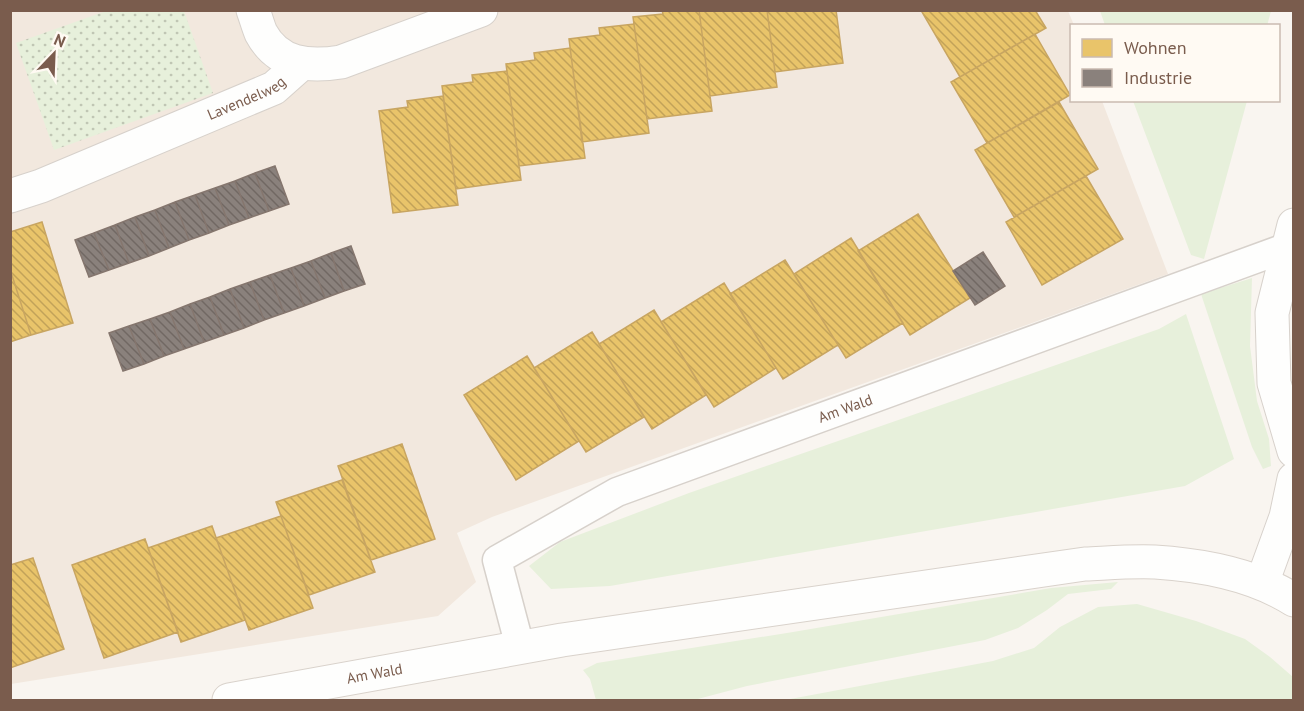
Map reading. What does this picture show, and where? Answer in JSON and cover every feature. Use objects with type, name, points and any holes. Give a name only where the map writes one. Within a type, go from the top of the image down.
[{"type":"main road","points":[[253,10],[261,33],[271,47],[283,57],[301,64]]},
{"type":"main road","name":"Lavendelweg","points":[[10,196],[41,186],[274,88],[301,64],[320,65],[341,62],[481,10]]},
{"type":"main road","points":[[1291,236],[1272,313],[1274,383],[1293,451]]},
{"type":"main road","points":[[1262,583],[1286,517],[1293,479]]},
{"type":"main road","name":"Am Wald","points":[[229,700],[562,640],[1085,564],[1154,562],[1206,567],[1262,583],[1293,600]]},
{"type":"lane","name":"Am Wald","points":[[520,647],[497,560],[617,492],[1291,236]]},
{"type":"shaded area","points":[[11,11],[1068,11],[1074,24],[1070,24],[1070,102],[1102,102],[1168,274],[492,517],[457,533],[476,582],[438,616],[11,684]]},
{"type":"green space","points":[[1100,10],[1271,11],[1268,24],[1105,24]]},
{"type":"green space","points":[[106,11],[184,11],[213,93],[54,150],[16,43]]},
{"type":"green space","points":[[1133,102],[1247,102],[1204,259],[1191,255]]},
{"type":"green space","points":[[1252,278],[1250,346],[1257,401],[1269,439],[1271,466],[1263,469],[1252,447],[1201,294]]},
{"type":"green space","points":[[1186,314],[1234,459],[1185,486],[610,586],[551,589],[529,566],[560,542],[689,493],[1159,329]]},
{"type":"green space","points":[[1118,582],[1111,589],[1068,594],[1018,628],[985,640],[747,686],[694,700],[596,700],[590,679],[583,670],[597,663],[1051,588]]},
{"type":"green space","points":[[1137,604],[1196,621],[1245,639],[1293,677],[1293,700],[785,700],[993,661],[1034,648],[1060,627],[1098,607]]},
{"type":"building: Wohnen","points":[[662,10],[699,10],[712,111],[647,119],[633,17],[663,14]]},
{"type":"building: Wohnen","points":[[699,10],[767,10],[777,87],[710,96]]},
{"type":"building: Wohnen","points":[[767,10],[836,10],[843,63],[775,72]]},
{"type":"building: Wohnen","points":[[925,10],[1035,10],[1046,28],[960,77],[922,12]]},
{"type":"building: Wohnen","points":[[634,24],[649,133],[582,142],[569,39],[600,35],[599,28]]},
{"type":"building: Wohnen","points":[[1035,34],[1070,95],[987,143],[951,82]]},
{"type":"building: Wohnen","points":[[570,48],[585,158],[519,166],[506,64],[535,60],[534,53]]},
{"type":"building: Wohnen","points":[[507,71],[521,180],[456,189],[442,86],[473,82],[472,75]]},
{"type":"building: Wohnen","points":[[443,96],[458,205],[393,213],[379,111],[408,107],[407,101]]},
{"type":"building: Wohnen","points":[[1059,102],[1098,169],[1014,217],[975,150]]},
{"type":"building: Wohnen","points":[[1086,176],[1123,239],[1042,285],[1006,222]]},
{"type":"building: Wohnen","points":[[918,214],[970,298],[910,335],[858,251]]},
{"type":"building: Wohnen","points":[[42,222],[73,323],[31,335],[10,269],[10,232]]},
{"type":"building: Wohnen","points":[[851,238],[903,323],[846,358],[794,274]]},
{"type":"building: Wohnen","points":[[785,260],[838,345],[783,379],[730,294]]},
{"type":"building: Wohnen","points":[[10,269],[31,335],[10,342]]},
{"type":"building: Wohnen","points":[[724,283],[776,368],[714,407],[661,322]]},
{"type":"building: Wohnen","points":[[654,310],[706,395],[652,429],[599,344]]},
{"type":"building: Wohnen","points":[[592,332],[644,417],[586,452],[534,368]]},
{"type":"building: Wohnen","points":[[527,356],[579,441],[516,480],[464,395]]},
{"type":"building: Wohnen","points":[[402,444],[435,539],[371,560],[338,466]]},
{"type":"building: Wohnen","points":[[342,480],[375,572],[309,595],[276,502]]},
{"type":"building: Wohnen","points":[[281,516],[313,608],[249,630],[216,538]]},
{"type":"building: Wohnen","points":[[212,526],[245,620],[181,642],[148,548]]},
{"type":"building: Wohnen","points":[[145,539],[178,632],[104,658],[72,565]]},
{"type":"building: Wohnen","points":[[33,558],[64,649],[10,668],[10,565]]},
{"type":"building: Industrie","points":[[275,166],[289,204],[269,211],[255,173]]},
{"type":"building: Industrie","points":[[255,173],[269,211],[249,218],[235,181]]},
{"type":"building: Industrie","points":[[235,181],[249,218],[229,225],[215,188]]},
{"type":"building: Industrie","points":[[215,188],[229,225],[209,233],[195,195]]},
{"type":"building: Industrie","points":[[195,195],[209,233],[189,240],[175,202]]},
{"type":"building: Industrie","points":[[175,202],[189,240],[169,248],[155,210]]},
{"type":"building: Industrie","points":[[155,210],[169,248],[149,256],[135,217]]},
{"type":"building: Industrie","points":[[135,217],[149,256],[129,263],[115,225]]},
{"type":"building: Industrie","points":[[115,225],[129,263],[109,270],[94,233]]},
{"type":"building: Industrie","points":[[94,233],[109,270],[89,277],[75,240]]},
{"type":"building: Industrie","points":[[351,246],[365,284],[344,291],[331,253]]},
{"type":"building: Industrie","points":[[983,252],[1005,286],[975,305],[953,271]]},
{"type":"building: Industrie","points":[[331,253],[344,291],[325,298],[311,261]]},
{"type":"building: Industrie","points":[[311,261],[325,298],[304,306],[291,268]]},
{"type":"building: Industrie","points":[[291,268],[304,306],[284,313],[270,275]]},
{"type":"building: Industrie","points":[[270,275],[284,313],[264,320],[250,282]]},
{"type":"building: Industrie","points":[[250,282],[264,320],[244,328],[230,289]]},
{"type":"building: Industrie","points":[[230,289],[244,328],[224,335],[210,297]]},
{"type":"building: Industrie","points":[[210,297],[224,335],[204,342],[190,304]]},
{"type":"building: Industrie","points":[[190,304],[204,342],[184,349],[170,312]]},
{"type":"building: Industrie","points":[[170,312],[184,349],[164,356],[150,319]]},
{"type":"building: Industrie","points":[[150,319],[164,356],[144,364],[129,326]]},
{"type":"building: Industrie","points":[[129,326],[144,364],[123,371],[109,333]]}]
